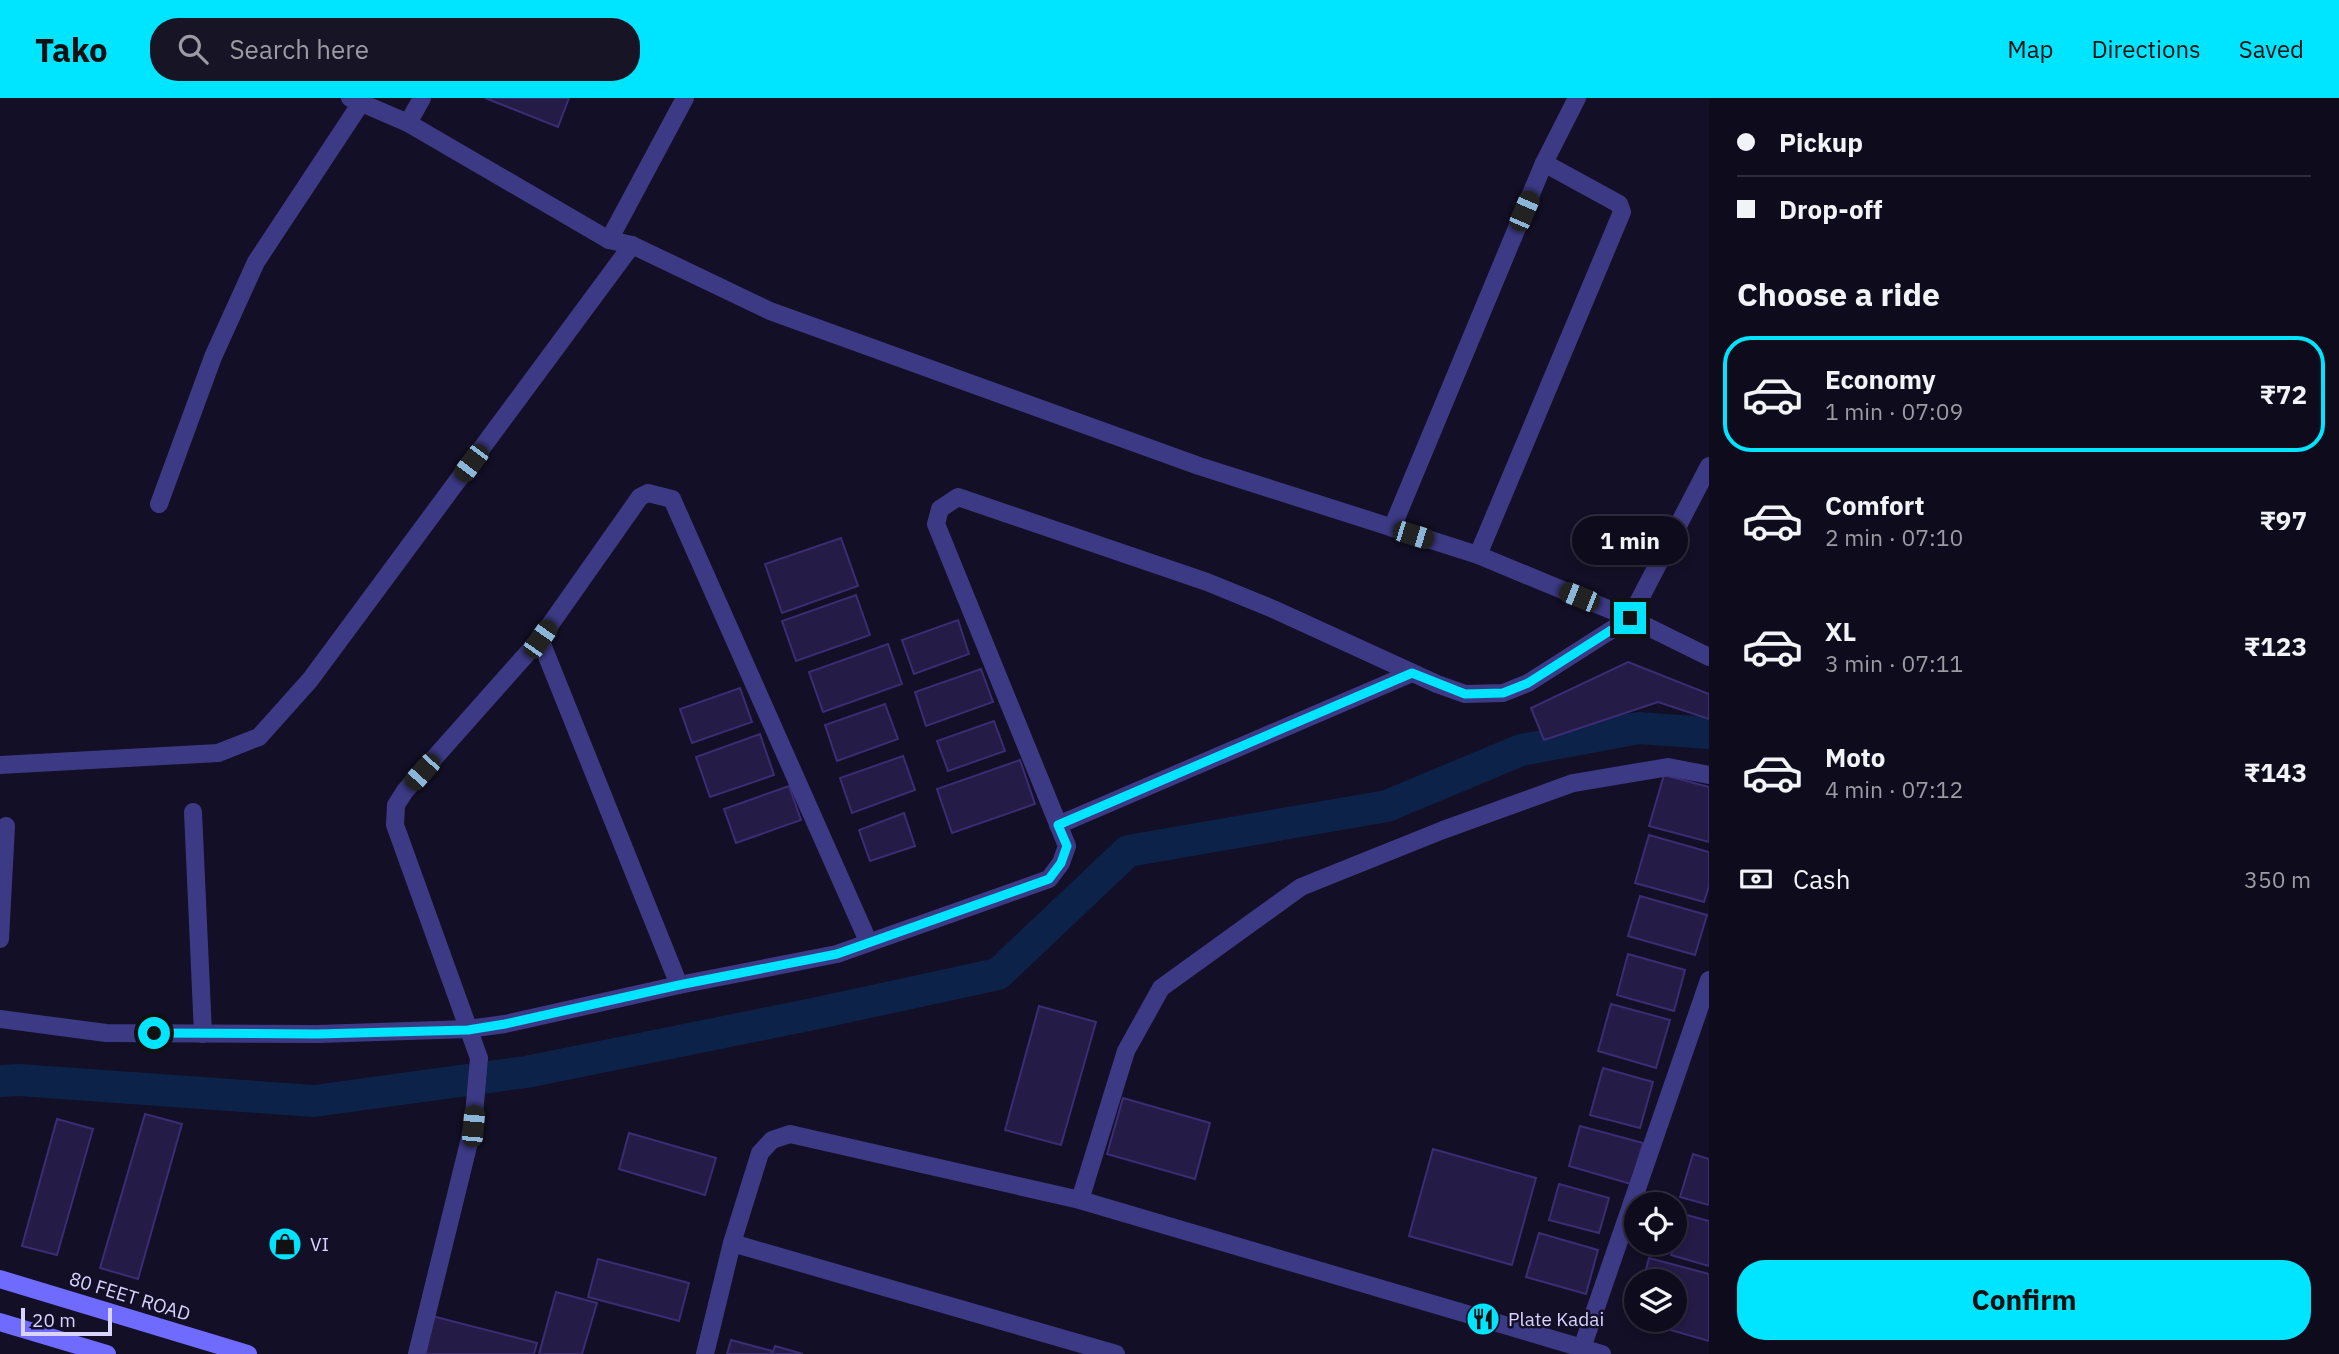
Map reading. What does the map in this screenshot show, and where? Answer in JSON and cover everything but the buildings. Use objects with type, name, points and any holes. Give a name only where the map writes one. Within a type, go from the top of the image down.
[{"type":"main road","name":"80 FEET ROAD","points":[[0,1279],[248,1354]]},
{"type":"main road","points":[[0,1322],[107,1354]]},
{"type":"street","points":[[408,123],[422,98]]},
{"type":"street","points":[[609,240],[685,98]]},
{"type":"street","points":[[1392,528],[1544,163],[1577,98]]},
{"type":"street","points":[[159,504],[213,357],[256,262],[355,100],[408,123],[609,240],[632,245],[770,311],[1199,466],[1478,555],[1630,618],[1709,657]]},
{"type":"street","points":[[1478,555],[1622,212],[1619,204],[1544,163]]},
{"type":"street","points":[[0,765],[218,753],[259,737],[310,680],[632,245]]},
{"type":"street","points":[[0,1019],[106,1033],[468,1030],[837,954],[1049,879],[1061,863],[1067,846],[936,524],[940,509],[958,497],[1207,582],[1465,694],[1503,693],[1528,683],[1630,618],[1709,466]]},
{"type":"street","points":[[417,1354],[473,1126],[479,1058],[395,825],[396,805],[405,791],[540,639],[640,497],[648,493],[672,499],[868,941]]},
{"type":"street","points":[[540,639],[679,985]]},
{"type":"street","points":[[1058,825],[1412,673]]},
{"type":"street","points":[[1080,1200],[1126,1051],[1161,988],[1301,887],[1443,830],[1573,783],[1668,767],[1709,775]]},
{"type":"street","points":[[193,812],[202,1034]]},
{"type":"street","points":[[0,939],[6,826]]},
{"type":"street","points":[[1582,1348],[1709,980]]},
{"type":"street","points":[[705,1354],[732,1243],[760,1153],[772,1140],[790,1134],[1080,1200],[1602,1354]]},
{"type":"street","points":[[732,1243],[1116,1354]]},
{"type":"waterway","points":[[0,1081],[19,1080],[314,1101],[526,1072],[818,1013],[998,974],[1128,851],[1387,806],[1521,750],[1639,728],[1709,733]]},
{"type":"place","name":"VI","points":[[285,1244]]},
{"type":"place","name":"Plate Kadai","points":[[1483,1319]]},
{"type":"route","points":[[154,1033],[318,1034],[468,1030],[837,954],[1049,879],[1061,863],[1067,846],[1058,825],[1412,673],[1465,694],[1503,693],[1528,683],[1630,618]]}]
